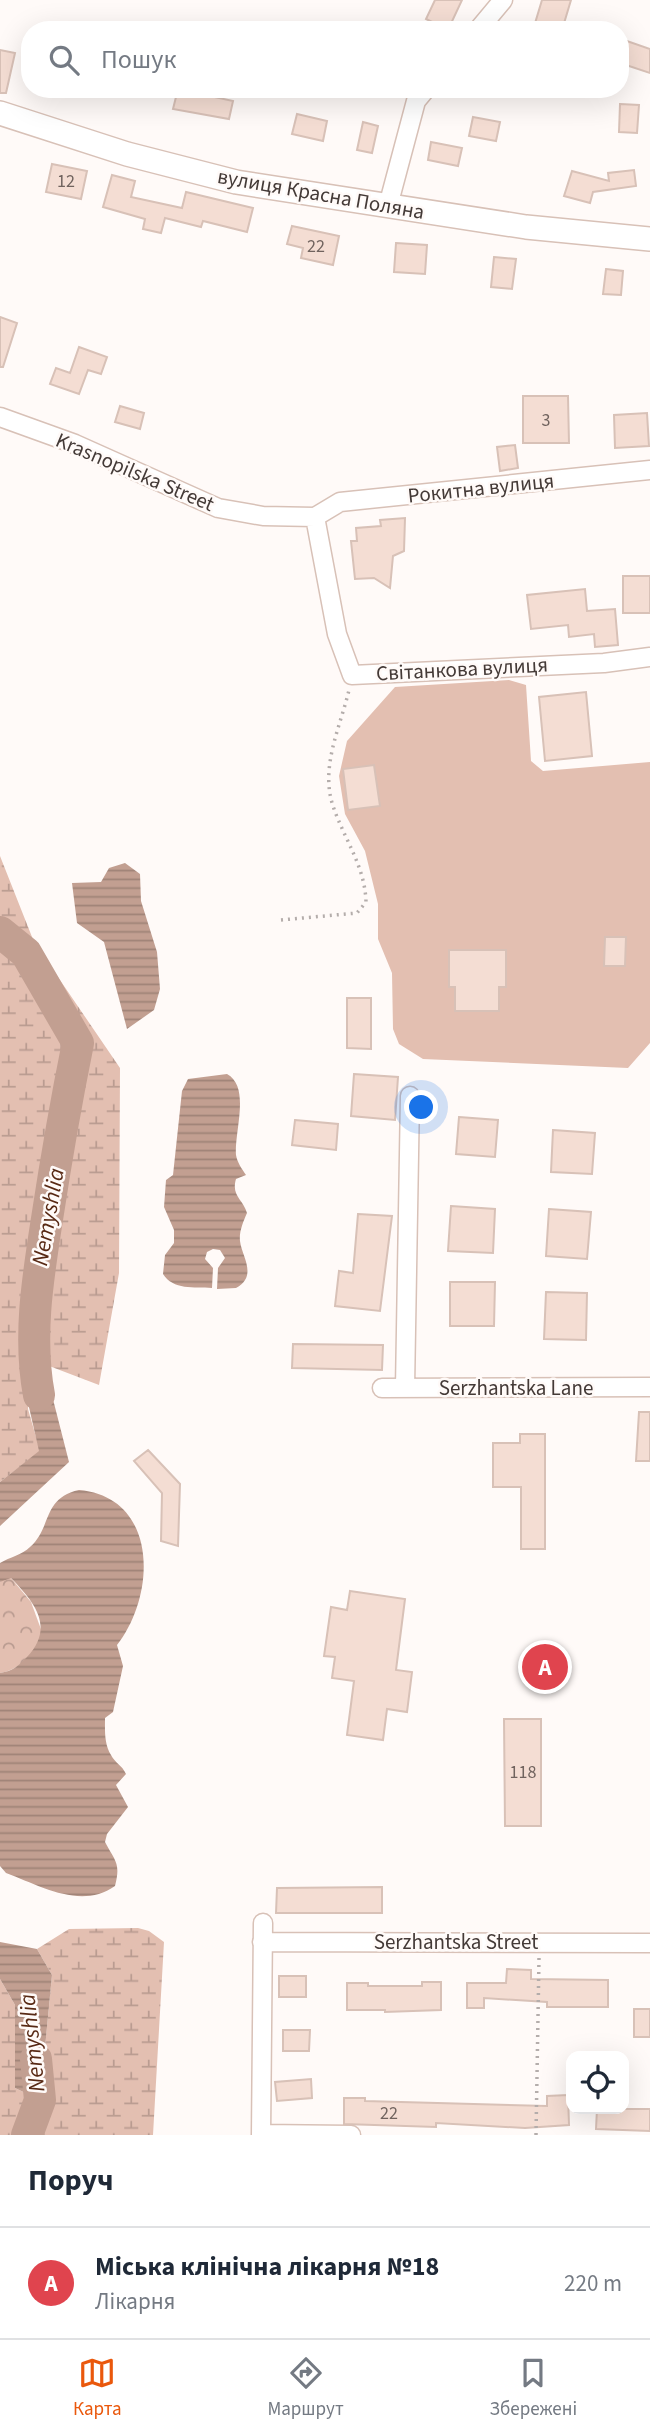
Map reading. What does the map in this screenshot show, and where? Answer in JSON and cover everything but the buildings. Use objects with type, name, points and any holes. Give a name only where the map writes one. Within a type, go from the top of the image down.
[{"type":"street","points":[[486,21],[503,0]]},
{"type":"street","points":[[388,206],[418,98]]},
{"type":"street","name":"вулиця Красна Поляна","points":[[0,113],[127,154],[236,182],[526,227],[650,239]]},
{"type":"street","name":"Krasnopilska Street","points":[[0,417],[75,444],[218,508],[263,516],[315,517]]},
{"type":"street","name":"Рокитна вулиця","points":[[315,517],[340,502],[650,470]]},
{"type":"street","name":"Світанкова вулиця","points":[[315,517],[337,634],[352,675],[604,663],[650,657]]},
{"type":"street","points":[[405,1388],[410,1096]]},
{"type":"street","name":"Serzhantska Lane","points":[[382,1388],[650,1387]]},
{"type":"street","points":[[262,1923],[261,2135],[351,2135]]},
{"type":"street","name":"Serzhantska Street","points":[[262,1942],[650,1943]]},
{"type":"path","points":[[281,920],[357,913],[366,902],[361,869],[332,804],[328,764],[352,675]]},
{"type":"path","points":[[536,2135],[540,1942]]},
{"type":"green space","points":[[509,680],[526,685],[531,761],[543,771],[650,762],[650,1043],[628,1068],[423,1059],[399,1044],[393,1029],[392,973],[378,939],[378,904],[365,851],[345,814],[339,776],[347,741],[395,687]]},
{"type":"green space","points":[[0,856],[34,942],[120,1068],[119,1273],[99,1385],[44,1364],[29,1349],[28,1409],[40,1451],[0,1482]]},
{"type":"green space","points":[[11,1578],[31,1602],[42,1632],[37,1646],[21,1664],[0,1673],[0,1582]]},
{"type":"green space","points":[[138,1928],[149,1931],[164,1942],[153,2135],[0,2135],[0,1979],[15,2005],[15,2088],[40,2100],[52,1975],[37,1949],[69,1929]]},
{"type":"water","points":[[125,863],[140,874],[141,901],[157,952],[160,989],[154,1010],[127,1029],[104,942],[77,923],[72,883],[101,882],[109,868]]},
{"type":"water","points":[[227,1074],[234,1080],[240,1099],[236,1155],[246,1175],[236,1179],[235,1190],[247,1213],[240,1238],[247,1266],[246,1278],[236,1288],[217,1289],[218,1268],[225,1258],[220,1250],[213,1249],[207,1252],[205,1259],[213,1268],[212,1288],[184,1287],[172,1283],[163,1274],[165,1255],[174,1243],[174,1230],[164,1207],[166,1180],[173,1175],[182,1091],[188,1079]]},
{"type":"water","points":[[29,1348],[44,1364],[69,1462],[0,1526],[0,1482],[39,1451],[21,1372]]},
{"type":"water","points":[[79,1490],[105,1497],[124,1510],[136,1529],[143,1551],[139,1600],[130,1624],[117,1645],[123,1666],[113,1712],[105,1718],[105,1737],[109,1751],[126,1774],[116,1785],[128,1807],[107,1834],[105,1842],[116,1862],[117,1878],[115,1886],[89,1896],[75,1896],[47,1889],[6,1873],[0,1866],[0,1673],[15,1668],[27,1657],[40,1636],[41,1625],[34,1606],[11,1578],[0,1582],[0,1563],[30,1547],[59,1500]]},
{"type":"water","points":[[0,1942],[37,1949],[52,1975],[40,2100],[15,2088],[15,2005],[0,1979]]},
{"type":"waterway","name":"Nemyshlia","points":[[0,932],[26,953],[78,1043],[38,1285],[34,1351],[39,1395]]},
{"type":"waterway","name":"Nemyshlia","points":[[27,2135],[40,2100],[36,2059]]},
{"type":"place","name":"Міська клінічна лікарня №18","points":[[545,1667]]}]
